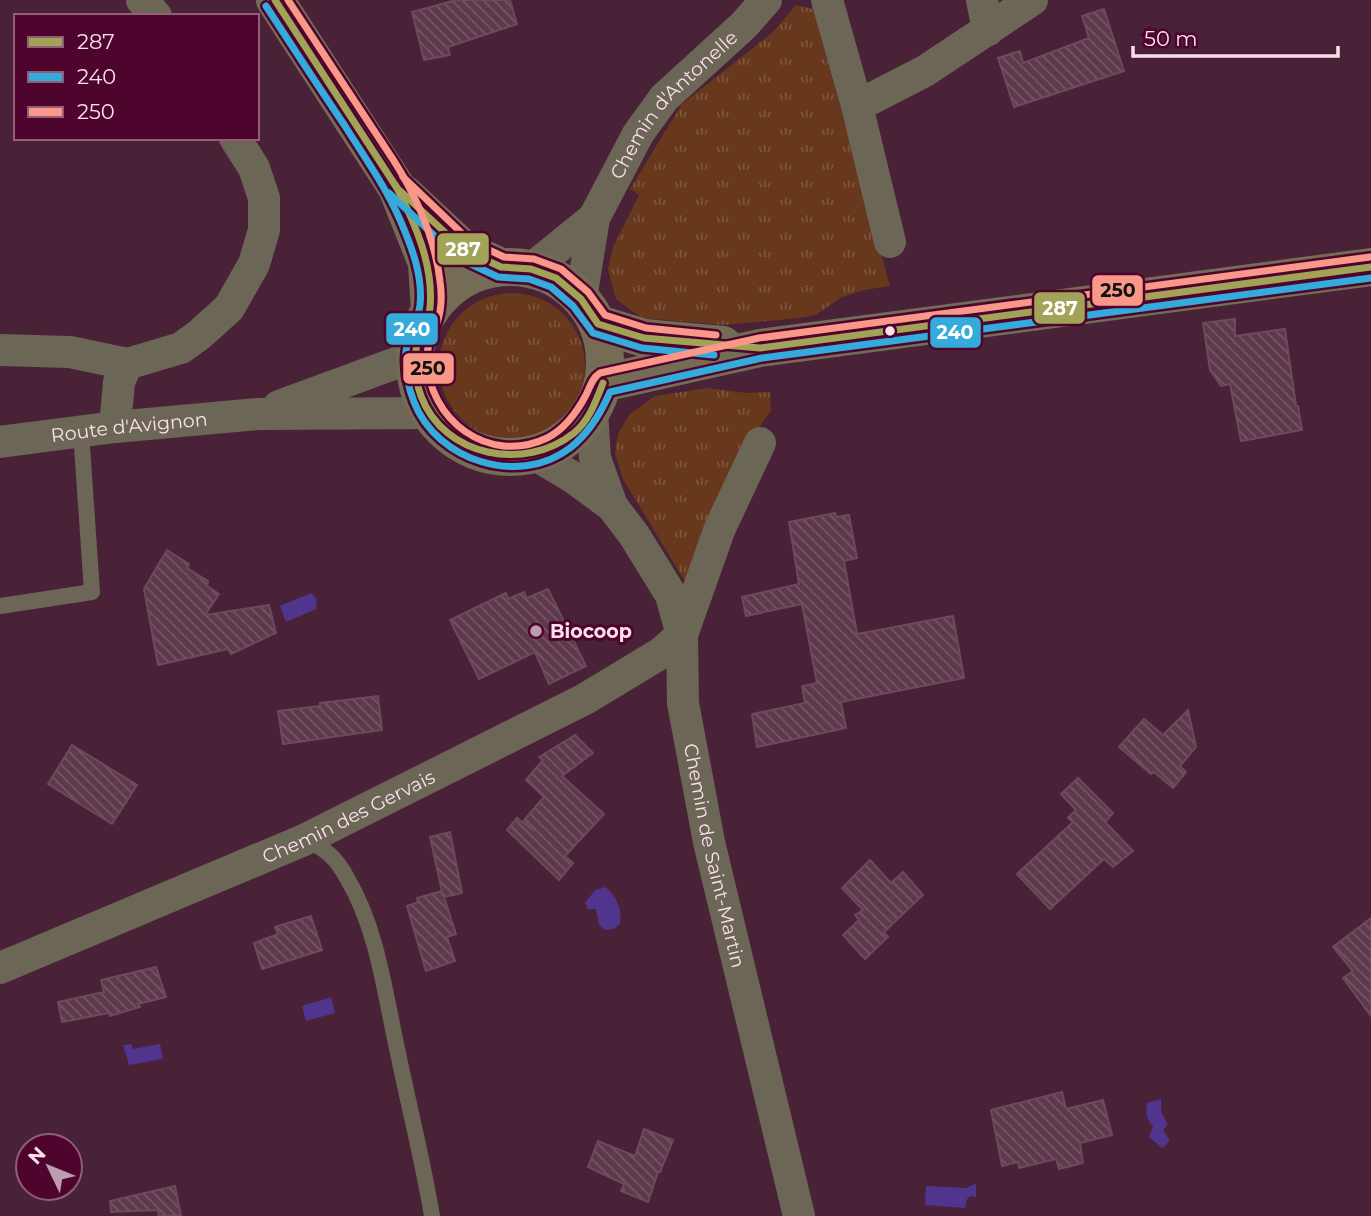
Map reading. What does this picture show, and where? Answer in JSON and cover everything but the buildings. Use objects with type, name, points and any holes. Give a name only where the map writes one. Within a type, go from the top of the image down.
[{"type":"main road","points":[[275,0],[397,188],[427,263],[430,311]]},
{"type":"main road","points":[[397,188],[464,250],[556,278],[589,311],[644,338],[760,348]]},
{"type":"main road","points":[[598,397],[760,348],[1371,267]]},
{"type":"main road","points":[[516,268],[480,272],[460,281],[430,311],[420,333],[415,356],[418,386],[430,413],[449,435],[475,450],[504,457],[534,454],[554,446],[575,431],[598,397],[605,353],[589,311]]},
{"type":"street","points":[[142,0],[154,14]]},
{"type":"street","name":"Chemin d'Antonelle","points":[[589,311],[594,218],[638,134],[664,98],[744,25],[766,0]]},
{"type":"street","points":[[827,0],[857,106],[890,242]]},
{"type":"street","points":[[857,106],[925,72],[985,15],[1032,0]]},
{"type":"street","points":[[0,350],[70,352],[127,364],[181,348],[199,335],[229,308],[254,264],[264,230],[264,198],[254,168],[236,140]]},
{"type":"street","name":"Chemin d'Antonelle","points":[[516,268],[594,218]]},
{"type":"street","points":[[258,414],[415,356]]},
{"type":"street","points":[[115,427],[119,382],[127,364]]},
{"type":"street","name":"Chemin de Saint-Martin","points":[[598,397],[595,458],[612,506]]},
{"type":"street","points":[[258,414],[430,413]]},
{"type":"street","name":"Route d'Avignon","points":[[0,442],[115,427],[258,414]]},
{"type":"street","points":[[682,635],[720,528],[760,443]]},
{"type":"street","name":"Chemin de Saint-Martin","points":[[534,454],[574,478],[612,506],[634,535],[670,595],[682,635],[683,703],[709,842],[799,1216]]},
{"type":"street","name":"Chemin des Gervais","points":[[0,968],[304,840],[585,699],[662,653],[682,635]]},
{"type":"lane","points":[[0,606],[92,592],[81,432]]},
{"type":"lane","points":[[304,840],[316,844],[333,857],[349,880],[366,918],[383,983],[432,1216]]},
{"type":"green space","points":[[796,5],[813,9],[890,286],[842,297],[816,315],[798,318],[725,325],[642,318],[616,299],[608,270],[613,247],[639,195],[630,189],[682,104],[772,33]]},
{"type":"green space","points":[[512,293],[540,298],[564,314],[580,338],[585,366],[580,394],[564,418],[540,434],[512,439],[484,434],[460,418],[444,394],[439,366],[444,338],[460,314],[484,298]]},
{"type":"green space","points":[[707,388],[746,393],[770,392],[771,411],[736,458],[686,583],[623,479],[615,453],[618,434],[630,414],[655,396]]},
{"type":"shaded area","points":[[311,593],[317,599],[316,609],[286,622],[280,606]]},
{"type":"shaded area","points":[[605,887],[616,899],[620,924],[605,930],[599,925],[596,909],[588,909],[585,903],[595,890]]},
{"type":"shaded area","points":[[331,997],[335,1013],[306,1021],[302,1006]]},
{"type":"shaded area","points":[[131,1044],[133,1049],[160,1044],[163,1059],[129,1065],[123,1045]]},
{"type":"shaded area","points":[[1161,1099],[1161,1112],[1168,1124],[1163,1130],[1170,1141],[1162,1148],[1149,1137],[1153,1127],[1146,1110],[1147,1103]]},
{"type":"shaded area","points":[[976,1183],[976,1197],[967,1199],[965,1208],[925,1205],[926,1186],[967,1188]]},
{"type":"transit line","name":"287","points":[[275,0],[397,188],[464,250],[501,267],[531,269],[556,278],[581,299],[598,324],[644,338],[760,348],[1371,267]]},
{"type":"transit line","name":"250","points":[[288,0],[394,161],[417,203],[429,234],[441,292],[440,312],[427,354],[430,381],[438,401],[450,418],[465,432],[483,441],[503,446],[525,445],[547,438],[565,425],[600,373],[759,338],[1370,257]]},
{"type":"transit line","name":"240","points":[[266,6],[375,173],[409,242],[416,262],[420,294],[419,309],[406,351],[407,377],[414,402],[425,423],[441,440],[460,453],[481,462],[527,466],[550,460],[583,436],[610,392],[762,358],[1371,278]]},
{"type":"transit line","name":"250","points":[[403,177],[470,241],[504,257],[534,259],[561,269],[588,292],[605,315],[646,328],[716,335]]},
{"type":"transit line","name":"287","points":[[396,186],[422,245],[429,276],[430,308],[416,348],[417,381],[432,417],[448,433],[467,445],[488,452],[510,455],[533,452],[554,445],[574,433],[592,410],[603,383]]},
{"type":"transit line","name":"240","points":[[389,193],[458,258],[498,277],[529,279],[551,287],[573,306],[593,333],[642,348],[714,355]]},
{"type":"place","name":"Biocoop","points":[[536,631]]}]
